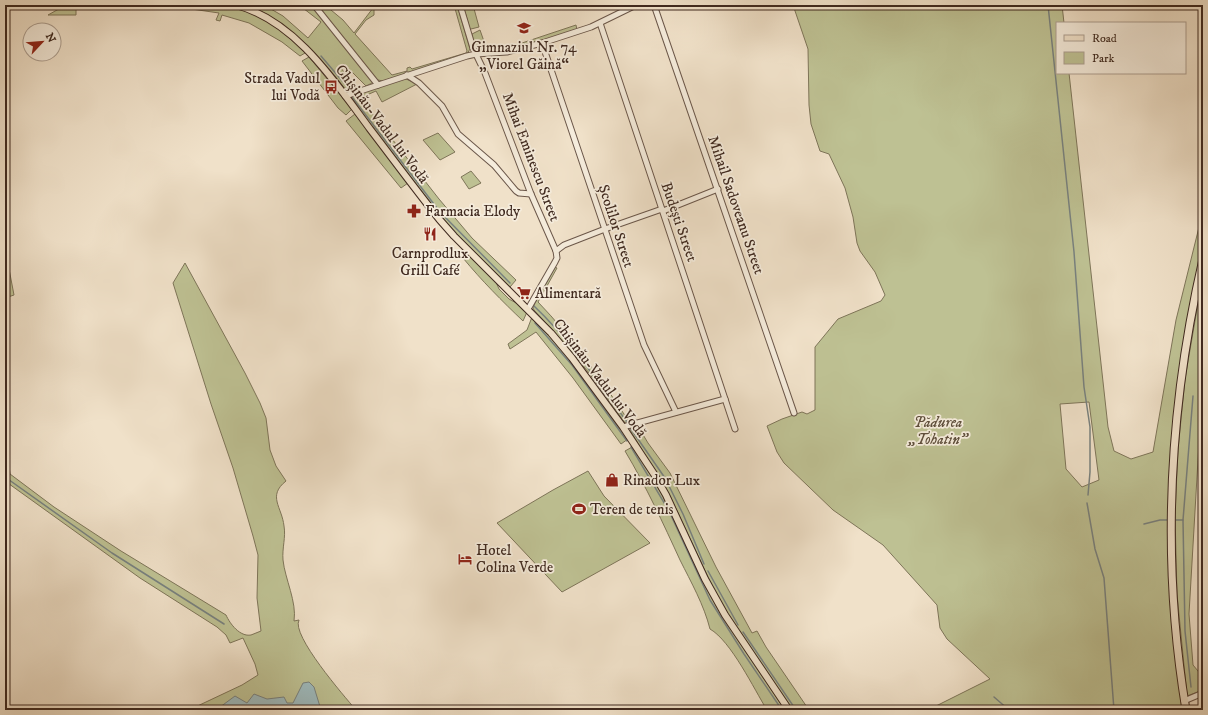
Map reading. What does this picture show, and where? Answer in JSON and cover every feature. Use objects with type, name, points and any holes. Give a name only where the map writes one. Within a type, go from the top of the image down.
[{"type":"highway","points":[[1186,710],[1176,630],[1173,590],[1173,474],[1180,386],[1189,329],[1203,259]]},
{"type":"main road","name":"Chișinău-Vadul lui Vodă","points":[[236,5],[271,20],[286,30],[310,53],[345,96],[439,219],[454,236],[528,309],[572,358],[623,427],[654,474],[666,495],[705,579],[725,615],[789,710]]},
{"type":"street","points":[[314,5],[378,84]]},
{"type":"street","name":"Mihai Eminescu Street","points":[[460,5],[473,48],[485,73],[531,194],[556,251]]},
{"type":"street","points":[[345,96],[378,84],[476,54],[507,52],[542,43],[600,23],[636,5]]},
{"type":"street","name":"Mihail Sadoveanu Street","points":[[654,5],[794,412]]},
{"type":"street","name":"Budești Street","points":[[600,23],[736,429]]},
{"type":"street","name":"Școlilor Street","points":[[542,43],[644,345],[676,412]]},
{"type":"street","points":[[407,75],[419,83],[442,106],[458,134],[494,165],[516,191],[522,194],[531,194]]},
{"type":"street","points":[[528,309],[557,258],[556,251],[564,245],[605,228],[662,210],[718,189]]},
{"type":"street","points":[[623,427],[725,399]]},
{"type":"street","points":[[1184,701],[1203,693]]},
{"type":"green space","points":[[216,4],[235,7],[247,11],[278,29],[305,53],[300,56],[282,42],[249,23],[222,15],[220,21],[216,20],[219,13],[164,5]]},
{"type":"green space","points":[[66,5],[76,5],[76,15],[48,15]]},
{"type":"green space","points":[[247,5],[264,5],[283,16],[308,38],[321,22],[299,5],[325,5],[343,20],[354,33],[373,8],[373,5],[377,5],[374,8],[374,15],[366,20],[355,34],[392,75],[407,71],[407,68],[410,67],[412,69],[466,53],[467,51],[454,5],[457,5],[470,49],[467,54],[383,81],[378,80],[366,86],[344,64],[340,67],[357,88],[348,91],[301,40],[276,20]]},
{"type":"green space","points":[[463,5],[473,5],[479,27],[470,29]]},
{"type":"green space","name":"Pădurea „Tohatin”","points":[[793,5],[1062,5],[1064,22],[1056,22],[1056,74],[1069,74],[1108,427],[1114,451],[1131,459],[1153,452],[1176,320],[1203,211],[1203,251],[1195,285],[1179,373],[1169,486],[1184,710],[928,710],[990,679],[947,639],[940,628],[937,605],[883,545],[833,510],[784,463],[777,452],[767,426],[802,412],[807,414],[815,410],[815,347],[838,319],[881,301],[885,295],[875,272],[860,251],[857,243],[853,217],[845,188],[829,154],[820,151],[811,124],[809,105],[808,49]],"holes":[[[1089,402],[1099,480],[1082,487],[1066,469],[1060,404]]]},
{"type":"green space","points":[[576,25],[577,30],[556,37],[526,46],[498,51]]},
{"type":"green space","points":[[480,30],[487,50],[498,51],[486,51],[478,48],[472,34]]},
{"type":"green space","points":[[309,57],[352,109],[346,115],[338,108],[302,61]]},
{"type":"green space","points":[[404,78],[417,84],[382,102],[376,91],[360,98],[439,199],[472,238],[516,280],[510,287],[453,231],[352,100],[351,97],[356,94]]},
{"type":"green space","points":[[355,114],[408,183],[401,188],[346,121]]},
{"type":"green space","points":[[438,133],[455,152],[440,160],[423,140]]},
{"type":"green space","points":[[471,171],[481,183],[469,189],[461,177]]},
{"type":"green space","points":[[5,248],[14,295],[5,298]]},
{"type":"green space","points":[[468,255],[495,280],[499,289],[509,299],[518,304],[527,312],[523,321],[477,275],[463,258]]},
{"type":"green space","points":[[185,263],[260,403],[266,418],[270,450],[276,466],[286,481],[280,486],[276,497],[283,519],[285,534],[283,560],[294,606],[294,621],[299,620],[299,628],[310,651],[356,710],[189,710],[242,685],[258,675],[255,664],[243,638],[230,643],[226,635],[217,627],[140,578],[5,481],[5,466],[9,466],[10,474],[54,507],[121,551],[226,615],[239,632],[251,635],[261,631],[257,598],[258,555],[233,468],[173,283]]},
{"type":"green space","points":[[555,267],[557,268],[538,302],[575,345],[630,423],[625,423],[589,373],[533,308]]},
{"type":"green space","points":[[1203,274],[1203,374],[1189,614],[1193,665],[1203,677],[1203,690],[1187,696],[1177,594],[1175,515],[1178,450],[1185,379]]},
{"type":"green space","points":[[532,317],[571,360],[628,439],[621,444],[573,378],[536,332],[510,349],[508,344],[527,330]]},
{"type":"green space","points":[[636,425],[670,473],[716,567],[752,633],[757,631],[766,647],[809,710],[792,710],[733,622],[715,592],[670,496],[630,430],[631,427]]},
{"type":"green space","points":[[634,446],[667,503],[696,567],[720,612],[785,710],[767,710],[734,654],[718,635],[710,629],[697,594],[661,518],[625,451]]},
{"type":"green space","points":[[588,471],[604,496],[650,543],[562,592],[497,523]]},
{"type":"water","points":[[309,682],[314,687],[321,710],[216,710],[235,696],[247,703],[254,694],[267,699],[284,697],[287,703],[293,703],[303,683]]},
{"type":"waterway","points":[[1048,5],[1074,252],[1084,387],[1090,427],[1090,472],[1088,495]]},
{"type":"waterway","points":[[321,56],[350,90]]},
{"type":"waterway","points":[[352,97],[440,212],[510,283]]},
{"type":"waterway","points":[[534,306],[572,347],[627,422]]},
{"type":"waterway","points":[[535,323],[572,365],[627,441]]},
{"type":"waterway","points":[[1191,687],[1185,631],[1183,520],[1193,396]]},
{"type":"waterway","points":[[631,429],[665,478],[683,514],[704,564]]},
{"type":"waterway","points":[[631,447],[669,511],[710,600],[782,710]]},
{"type":"waterway","points":[[5,477],[112,553],[224,624]]},
{"type":"waterway","points":[[1087,503],[1095,549],[1104,578],[1114,710]]},
{"type":"waterway","points":[[1144,524],[1167,520]]},
{"type":"waterway","points":[[1176,520],[1183,520]]},
{"type":"waterway","points":[[708,571],[738,625]]},
{"type":"waterway","points":[[743,632],[796,710]]},
{"type":"waterway","points":[[994,697],[1009,710]]},
{"type":"place","name":"Gimnaziul Nr. 74 „Viorel Găină“","points":[[524,28]]},
{"type":"place","name":"Strada Vadul lui Vodă","points":[[331,87]]},
{"type":"place","name":"Farmacia Elody","points":[[414,211]]},
{"type":"place","name":"Carnprodlux Grill Café","points":[[430,234]]},
{"type":"place","name":"Alimentară","points":[[524,293]]},
{"type":"place","name":"Rinador Lux","points":[[612,480]]},
{"type":"place","name":"Teren de tenis","points":[[579,509]]},
{"type":"place","name":"Hotel Colina Verde","points":[[465,559]]}]
